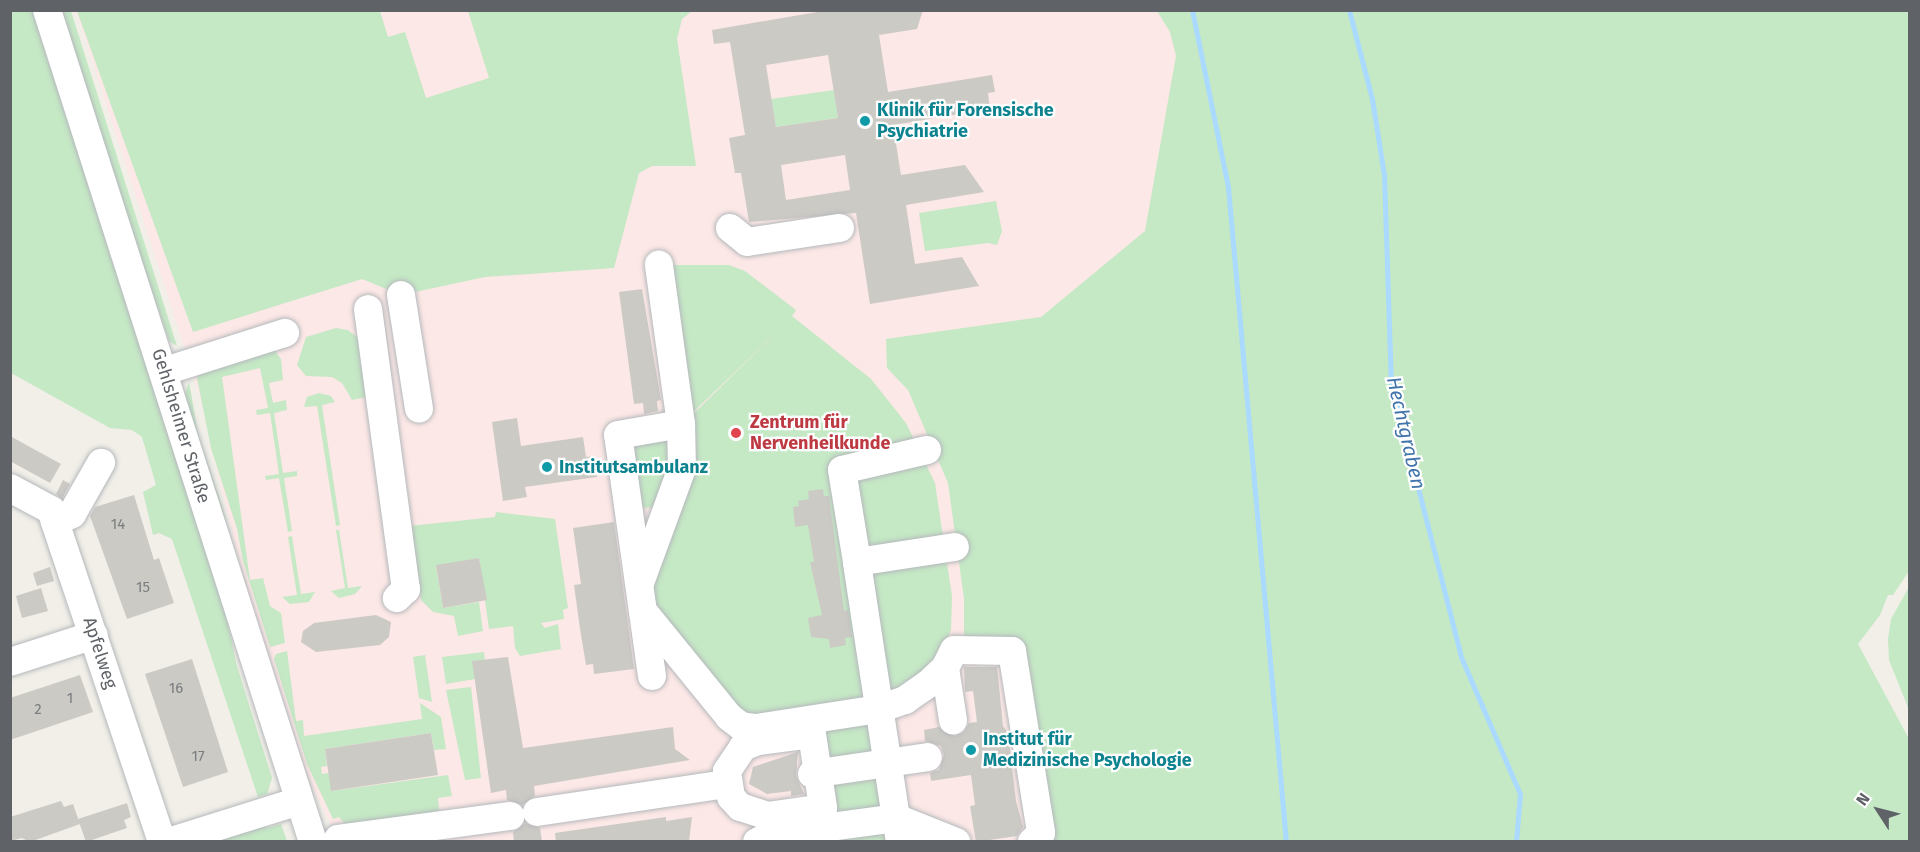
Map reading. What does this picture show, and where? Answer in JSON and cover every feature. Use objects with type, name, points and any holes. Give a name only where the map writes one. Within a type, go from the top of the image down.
[{"type":"street","name":"Gehlsheimer Straße","points":[[47,10],[165,371],[299,801],[326,840]]},
{"type":"street","points":[[730,228],[747,242],[840,228]]},
{"type":"street","points":[[641,598],[682,468],[681,424],[659,265]]},
{"type":"street","points":[[401,295],[419,409]]},
{"type":"street","points":[[368,309],[406,589],[397,598]]},
{"type":"street","points":[[165,371],[285,333]]},
{"type":"street","points":[[652,676],[618,435],[681,424]]},
{"type":"street","points":[[898,830],[842,470],[927,450]]},
{"type":"street","points":[[55,522],[72,514],[101,463]]},
{"type":"street","name":"Apfelweg","points":[[10,488],[51,510],[162,842]]},
{"type":"street","points":[[857,562],[954,547]]},
{"type":"street","points":[[641,598],[729,717],[741,726],[756,728],[879,709],[905,699],[945,668],[954,650],[1012,651],[1041,833],[1032,842]]},
{"type":"street","points":[[10,662],[94,635]]},
{"type":"street","points":[[945,668],[953,720]]},
{"type":"street","points":[[813,734],[815,774],[823,808],[768,816],[740,807],[727,784],[730,764],[743,747],[758,741],[813,734]]},
{"type":"street","points":[[815,774],[928,757]]},
{"type":"street","points":[[326,840],[464,833],[524,814],[727,784]]},
{"type":"street","points":[[168,842],[299,801]]},
{"type":"street","points":[[757,842],[771,835],[898,830],[956,842]]},
{"type":"shaded area","name":"Zentrum für Nervenheilkunde","points":[[76,11],[1186,11],[1307,841],[339,841],[299,760],[241,570],[199,393]]},
{"type":"green space","points":[[11,11],[37,11],[225,606],[236,663],[272,778],[267,794],[258,797],[172,539],[159,533],[153,535],[143,492],[156,485],[142,437],[132,430],[110,428],[11,373]]},
{"type":"green space","points":[[55,11],[71,11],[177,346],[169,341]]},
{"type":"green space","points":[[77,11],[380,11],[388,37],[405,32],[426,98],[489,78],[468,11],[692,11],[682,19],[677,39],[696,166],[652,166],[639,173],[614,268],[485,277],[401,295],[362,279],[193,332]]},
{"type":"green space","points":[[1157,11],[1909,11],[1909,571],[1893,595],[1888,595],[1880,615],[1858,644],[1909,739],[1909,841],[1045,841],[1022,646],[964,645],[964,599],[948,483],[908,390],[887,368],[886,339],[1041,317],[1145,231],[1176,56],[1170,32]]},
{"type":"green space","points":[[834,90],[838,118],[776,127],[771,99]]},
{"type":"green space","points":[[996,201],[1002,231],[997,245],[988,243],[925,251],[919,213]]},
{"type":"green space","points":[[659,265],[729,265],[745,271],[796,310],[792,316],[871,379],[906,423],[935,483],[952,596],[951,630],[936,661],[898,691],[746,719],[649,604],[685,422],[787,322],[681,424]]},
{"type":"green space","points":[[336,328],[348,330],[363,342],[367,397],[352,400],[342,383],[332,377],[306,376],[297,365],[306,337]]},
{"type":"green space","points":[[274,350],[281,359],[283,380],[269,383],[273,403],[286,400],[287,410],[274,413],[283,473],[297,471],[297,476],[284,478],[292,531],[288,532],[279,478],[266,480],[265,476],[279,474],[270,413],[257,415],[256,410],[268,408],[260,368],[222,377],[250,580],[263,578],[270,606],[281,613],[285,643],[270,647],[243,561],[237,529],[211,448],[196,373]]},
{"type":"green space","points":[[189,382],[198,434],[225,516],[229,548],[193,440],[185,394]]},
{"type":"green space","points":[[319,393],[331,396],[335,402],[322,405],[340,525],[336,526],[317,406],[304,407],[307,397]]},
{"type":"green space","points":[[674,438],[665,507],[635,508],[628,445]]},
{"type":"green space","points":[[496,512],[555,519],[568,608],[563,610],[564,619],[541,623],[545,628],[558,624],[561,649],[520,656],[515,648],[513,626],[489,629],[479,558],[436,566],[443,608],[479,602],[483,631],[458,636],[454,616],[433,612],[421,600],[409,526],[495,517]]},
{"type":"green space","points":[[336,530],[339,530],[348,588],[362,586],[355,594],[339,598],[331,591],[345,588]]},
{"type":"green space","points":[[292,536],[301,594],[315,592],[309,602],[290,604],[282,597],[297,595],[288,537]]},
{"type":"green space","points":[[1909,587],[1909,710],[1889,660],[1888,639],[1891,619]]},
{"type":"green space","points":[[287,651],[296,721],[303,720],[304,736],[422,719],[420,703],[441,717],[446,749],[434,750],[431,733],[325,749],[327,766],[321,767],[322,774],[329,773],[332,791],[448,775],[452,796],[438,798],[440,817],[348,827],[339,817],[333,819],[307,764],[274,659],[276,654]]},
{"type":"green space","points":[[484,652],[485,663],[474,662],[475,679],[446,684],[442,657]]},
{"type":"green space","points":[[425,655],[432,702],[419,698],[413,657]]},
{"type":"green space","points":[[471,687],[481,778],[465,780],[446,690]]},
{"type":"green space","points":[[868,721],[877,752],[821,759],[816,724]]},
{"type":"green space","points":[[880,771],[881,804],[874,810],[829,817],[824,781]]},
{"type":"green space","points":[[265,822],[267,828],[281,824],[287,841],[200,842]]},
{"type":"green space","points":[[901,827],[938,842],[793,842]]},
{"type":"building","name":"Klinik für Forensische Psychiatrie","points":[[829,10],[923,10],[917,29],[879,35],[888,92],[992,75],[995,92],[988,93],[990,109],[893,125],[901,175],[965,165],[984,192],[906,205],[915,264],[962,257],[979,286],[870,304],[856,213],[749,222],[741,173],[735,173],[729,138],[745,135],[730,42],[714,44],[712,30]],"holes":[[[828,55],[838,118],[776,127],[766,65]],[[845,155],[850,190],[786,200],[781,165]]]},
{"type":"building","points":[[642,289],[661,400],[657,401],[658,411],[644,414],[643,403],[634,404],[619,292]]},
{"type":"building","name":"Institutsambulanz","points":[[517,418],[521,446],[583,437],[586,457],[594,456],[597,477],[525,487],[527,497],[503,501],[492,422]]},
{"type":"building","points":[[10,436],[61,464],[50,483],[10,461]]},
{"type":"building","points":[[63,480],[70,484],[62,499],[56,494]]},
{"type":"building","points":[[823,489],[824,496],[829,496],[844,611],[848,610],[852,637],[845,638],[846,645],[830,648],[829,639],[811,637],[808,618],[822,615],[810,562],[814,562],[808,525],[795,527],[793,507],[799,506],[798,501],[809,499],[808,491]]},
{"type":"building","points":[[134,495],[154,560],[159,558],[174,603],[127,619],[90,516],[95,507]]},
{"type":"building","points":[[614,522],[634,669],[594,674],[593,664],[586,665],[580,629],[574,585],[581,584],[573,528]]},
{"type":"building","points":[[479,558],[487,600],[443,608],[436,565]]},
{"type":"building","points":[[50,567],[54,581],[37,586],[33,573]]},
{"type":"building","points":[[41,588],[48,611],[22,618],[16,596]]},
{"type":"building","points":[[376,615],[391,622],[389,637],[380,645],[316,652],[301,642],[303,631],[314,623]]},
{"type":"building","points":[[508,657],[523,748],[673,727],[675,749],[690,760],[534,786],[535,796],[522,805],[507,800],[506,790],[491,793],[472,661]]},
{"type":"building","points":[[192,659],[228,772],[183,787],[145,674]]},
{"type":"building","name":"Institut für Medizinische Psychologie","points":[[964,667],[997,667],[1003,726],[1008,733],[1016,801],[1023,827],[1017,836],[976,842],[970,806],[975,805],[971,775],[931,781],[930,773],[939,770],[944,755],[941,746],[925,741],[924,730],[939,727],[955,736],[964,732],[969,723],[977,722],[973,691],[965,692]]},
{"type":"building","points":[[80,675],[93,712],[10,740],[10,698]]},
{"type":"building","points":[[431,733],[438,775],[331,791],[325,749]]},
{"type":"building","points":[[798,752],[796,776],[804,794],[791,796],[791,791],[767,794],[749,784],[753,767]]},
{"type":"building","points":[[61,801],[64,807],[73,804],[80,824],[30,842],[22,838],[10,841],[10,817]]},
{"type":"building","points":[[127,803],[131,817],[124,820],[127,828],[86,842],[78,819]]},
{"type":"building","points":[[666,817],[666,821],[692,817],[689,842],[556,842],[555,833]]},
{"type":"building","points":[[525,823],[540,828],[542,842],[514,842],[513,832]]},
{"type":"waterway","points":[[1192,10],[1228,187],[1286,842]]},
{"type":"waterway","name":"Hechtgraben","points":[[1349,10],[1372,99],[1384,175],[1391,382],[1461,657],[1520,794],[1516,842]]},
{"type":"place","name":"Klinik für Forensische Psychiatrie","points":[[865,121]]},
{"type":"place","name":"Zentrum für Nervenheilkunde","points":[[736,433]]},
{"type":"place","name":"Institutsambulanz","points":[[547,467]]},
{"type":"place","name":"Institut für Medizinische Psychologie","points":[[971,750]]}]
